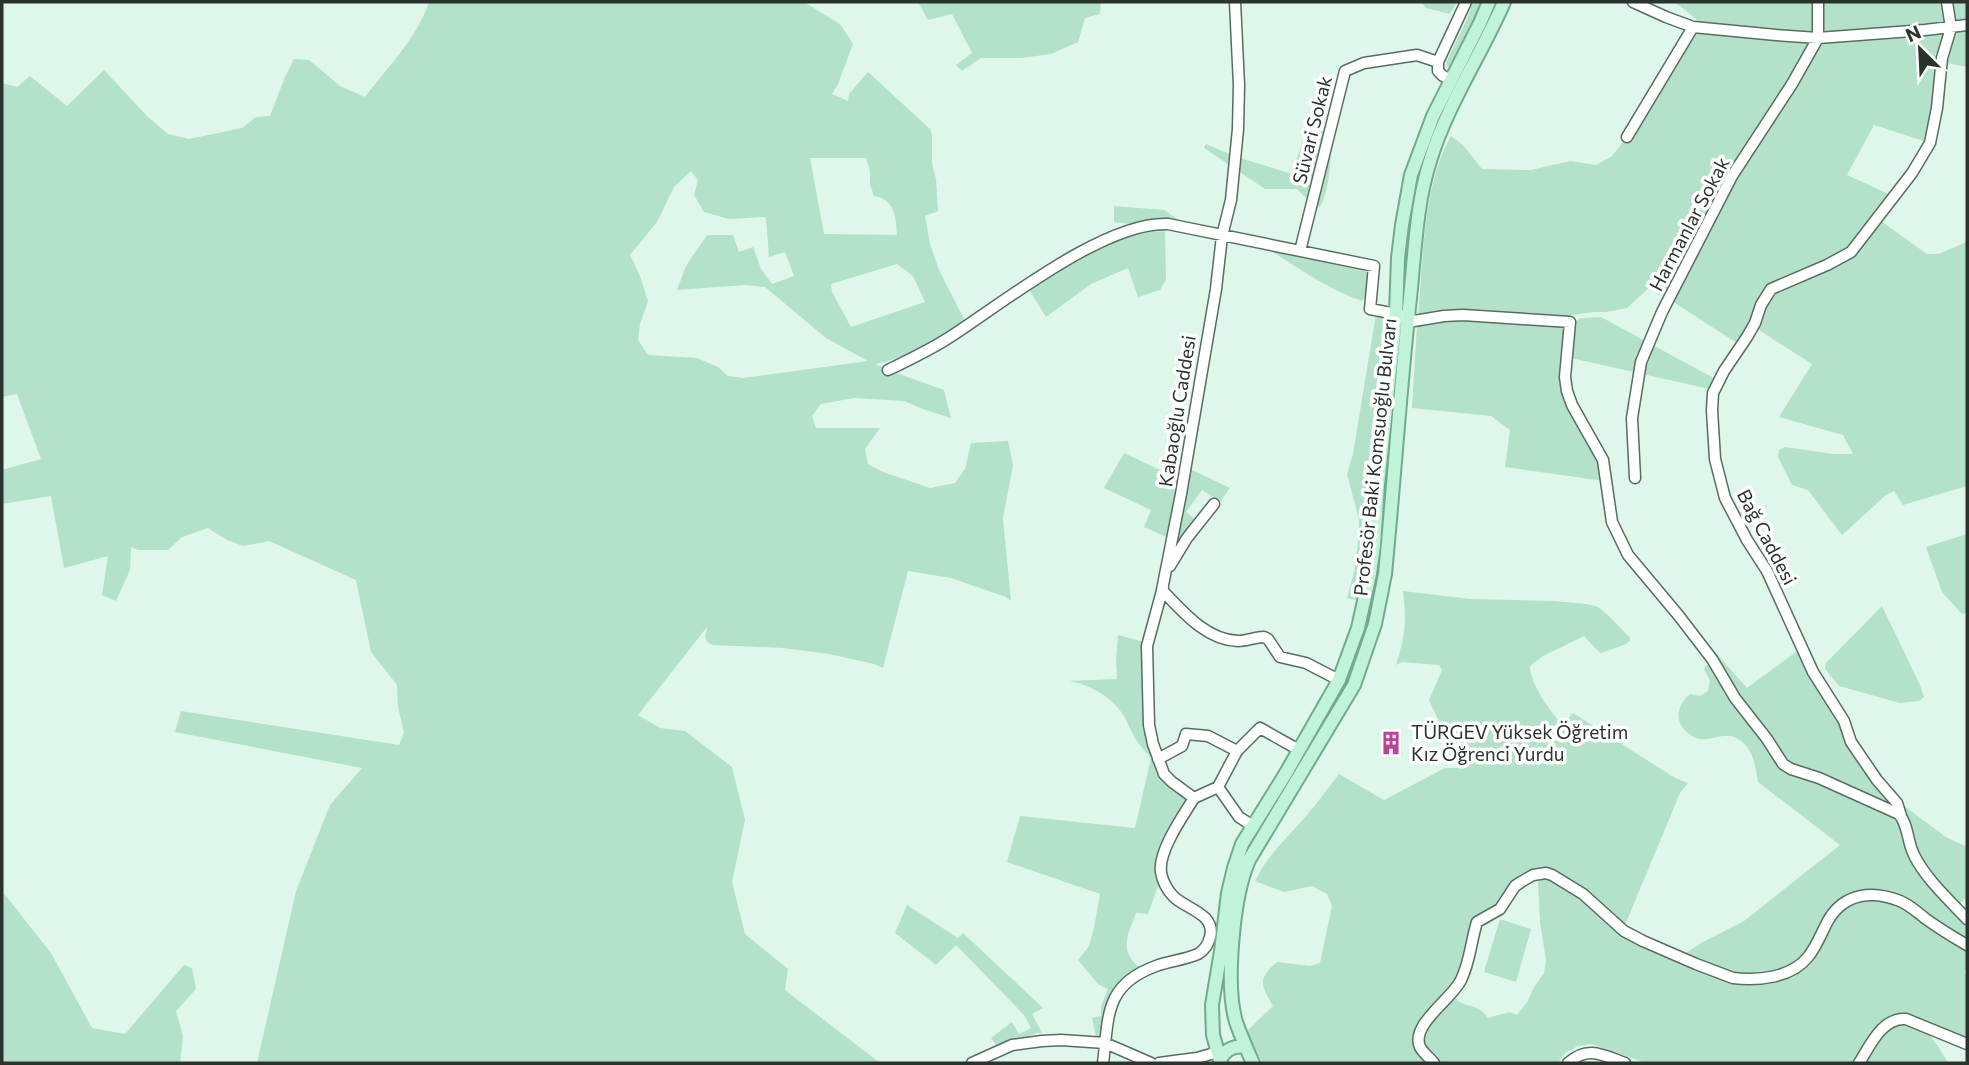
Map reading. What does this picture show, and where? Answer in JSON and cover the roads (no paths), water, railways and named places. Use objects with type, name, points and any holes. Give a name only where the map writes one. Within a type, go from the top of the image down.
[{"type":"main road","name":"Profesör Baki Komsuoğlu Bulvarı","points":[[1253,1063],[1236,1021],[1231,984],[1239,890],[1249,860],[1353,685],[1369,643],[1385,574],[1402,317],[1402,225],[1411,175],[1424,135],[1489,2]]},
{"type":"main road","name":"Profesör Baki Komsuoğlu Bulvarı","points":[[1220,1058],[1213,1035],[1216,941],[1234,869],[1239,852],[1253,826],[1339,680],[1358,628],[1370,574],[1402,317],[1419,210],[1430,161],[1448,116],[1504,2]]},
{"type":"main road","points":[[1220,1058],[1233,1048],[1246,1047]]},
{"type":"street","name":"Kabaoğlu Caddesi","points":[[1162,590],[1216,289],[1222,236],[1231,201],[1239,85],[1235,2]]},
{"type":"street","points":[[1452,80],[1438,71],[1438,62],[1466,2]]},
{"type":"street","points":[[1633,2],[1693,27],[1818,38],[1967,25]]},
{"type":"street","name":"Harmanlar Sokak","points":[[1635,478],[1632,418],[1642,362],[1662,312],[1732,176],[1792,84],[1818,38],[1818,2]]},
{"type":"street","name":"Bağ Caddesi","points":[[1947,2],[1951,28],[1942,58],[1930,143],[1912,173],[1851,252],[1771,289],[1761,305],[1755,323],[1713,393],[1712,410],[1715,459],[1725,498],[1767,572],[1813,672],[1844,721],[1852,742],[1877,780],[1897,803],[1911,850],[1918,863],[1967,919]]},
{"type":"street","points":[[1628,137],[1693,27]]},
{"type":"street","name":"Süvari Sokak","points":[[1300,251],[1345,71],[1364,63],[1417,55],[1438,62]]},
{"type":"street","points":[[888,370],[949,338],[1069,259],[1120,233],[1157,224],[1374,266],[1370,309],[1418,321],[1463,315],[1570,321],[1565,377],[1567,391],[1603,460],[1612,522],[1628,555],[1712,659],[1735,698],[1767,738],[1783,764],[1901,817]]},
{"type":"street","points":[[1194,798],[1167,778],[1158,759],[1149,724],[1147,646],[1167,573],[1178,553],[1214,504]]},
{"type":"street","points":[[1162,590],[1194,622],[1211,633],[1230,640],[1245,641],[1264,637],[1280,657],[1306,663],[1339,680]]},
{"type":"street","points":[[1103,1063],[1110,1007],[1119,989],[1133,976],[1198,954],[1216,941],[1202,915],[1173,897],[1160,869],[1175,831],[1194,798],[1217,787],[1237,751],[1260,729],[1299,750]]},
{"type":"street","points":[[1158,759],[1182,746],[1186,734],[1208,736],[1237,751]]},
{"type":"street","points":[[1217,787],[1239,817],[1253,826]]},
{"type":"street","points":[[1434,1063],[1421,1049],[1419,1034],[1425,1022],[1461,981],[1477,922],[1500,909],[1515,886],[1541,873],[1552,875],[1583,894],[1624,931],[1685,960],[1733,978],[1766,978],[1793,969],[1808,958],[1830,917],[1852,899],[1862,895],[1882,895],[1902,901],[1967,946]]},
{"type":"street","points":[[1858,1063],[1882,1029],[1895,1020],[1916,1023],[1967,1044]]},
{"type":"street","points":[[972,1063],[1000,1050],[1028,1042],[1061,1040],[1105,1043],[1151,1063]]},
{"type":"street","points":[[1569,1063],[1589,1052],[1625,1063]]},
{"type":"street","points":[[1159,1063],[1220,1058]]},
{"type":"place","name":"TÜRGEV Yüksek Öğretim Kız Öğrenci Yurdu","points":[[1391,743]]}]
